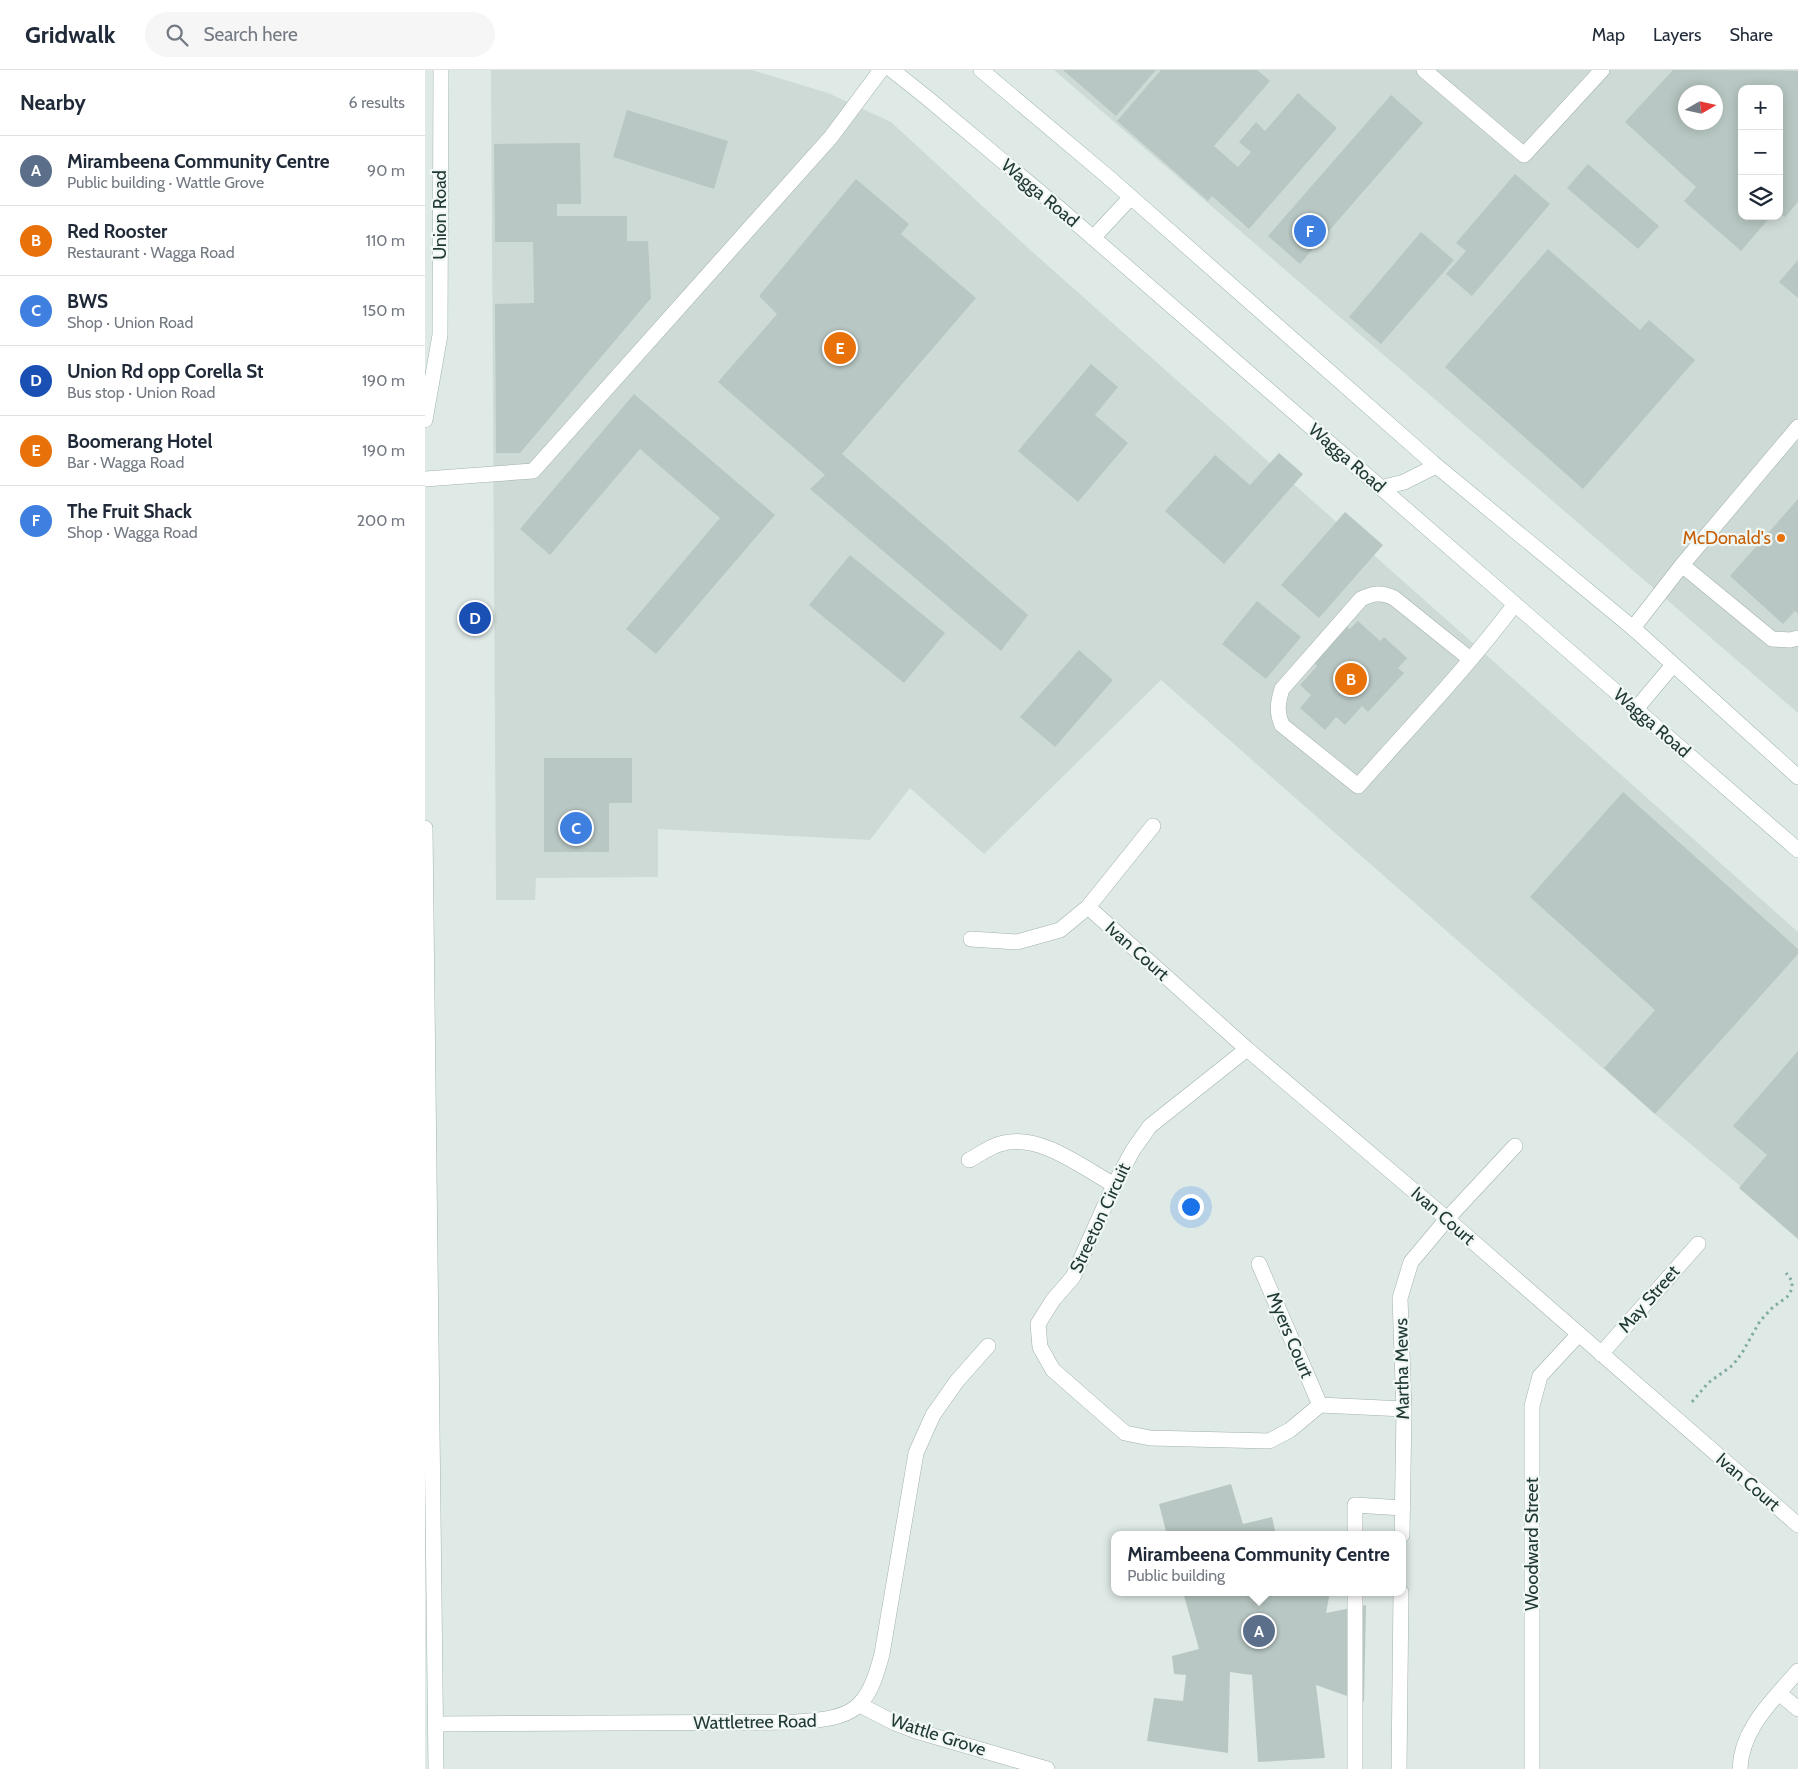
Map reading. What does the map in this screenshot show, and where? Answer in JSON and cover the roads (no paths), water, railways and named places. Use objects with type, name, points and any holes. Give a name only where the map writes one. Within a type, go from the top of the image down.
[{"type":"main road","name":"Union Road","points":[[425,420],[439,335],[441,70]]},
{"type":"main road","points":[[425,479],[533,471],[831,137],[881,70]]},
{"type":"main road","name":"Wagga Road","points":[[892,70],[927,97],[1093,238],[1798,850]]},
{"type":"main road","points":[[981,70],[1131,197],[1436,466],[1633,628],[1798,777]]},
{"type":"main road","points":[[1424,70],[1524,155],[1601,70]]},
{"type":"main road","points":[[1093,238],[1131,197]]},
{"type":"main road","points":[[1633,628],[1682,565],[1798,427]]},
{"type":"main road","points":[[1381,488],[1404,482],[1436,466]]},
{"type":"main road","points":[[1682,565],[1772,639],[1790,640],[1798,638]]},
{"type":"main road","points":[[1470,659],[1395,598],[1386,594],[1377,594],[1361,599],[1281,689],[1277,706],[1278,717],[1282,725],[1358,786],[1470,659],[1515,604]]},
{"type":"main road","points":[[1635,709],[1673,665]]},
{"type":"main road","points":[[971,939],[1017,942],[1060,930],[1088,907],[1153,826]]},
{"type":"main road","points":[[425,828],[436,1769]]},
{"type":"main road","name":"Ivan Court","points":[[1088,907],[1247,1049],[1447,1219],[1798,1525]]},
{"type":"main road","name":"Streeton Circuit","points":[[1247,1049],[1150,1126],[1133,1150],[1114,1185],[1073,1277],[1053,1300],[1038,1324],[1040,1347],[1053,1370],[1125,1433],[1150,1438],[1269,1441],[1290,1430],[1320,1406]]},
{"type":"main road","points":[[969,1160],[1000,1144],[1021,1141],[1039,1144],[1114,1185]]},
{"type":"main road","name":"Martha Mews","points":[[1402,1531],[1404,1410],[1400,1298],[1411,1262],[1447,1219],[1515,1146]]},
{"type":"main road","name":"May Street","points":[[1601,1354],[1698,1244]]},
{"type":"main road","name":"Myers Court","points":[[1259,1264],[1320,1406]]},
{"type":"main road","name":"Woodward Street","points":[[1532,1769],[1532,1406],[1539,1376],[1578,1335]]},
{"type":"main road","name":"Wattletree Road","points":[[435,1724],[796,1722],[827,1720],[848,1713],[869,1694],[877,1675],[916,1454],[933,1415],[957,1381],[988,1346]]},
{"type":"main road","points":[[1320,1406],[1404,1410]]},
{"type":"main road","points":[[1355,1531],[1355,1506],[1403,1508]]},
{"type":"main road","points":[[1355,1596],[1355,1769]]},
{"type":"main road","points":[[1399,1769],[1401,1596]]},
{"type":"main road","points":[[1740,1769],[1741,1755],[1752,1726],[1798,1671]]},
{"type":"main road","points":[[1779,1693],[1798,1709]]},
{"type":"main road","name":"Wattle Grove","points":[[860,1704],[895,1723],[917,1731],[1047,1769]]},
{"type":"place","name":"The Fruit Shack","points":[[1310,231]]},
{"type":"place","name":"Boomerang Hotel","points":[[840,348]]},
{"type":"place","name":"McDonald's","points":[[1781,538]]},
{"type":"place","name":"Union Rd opp Corella St","points":[[475,618]]},
{"type":"place","name":"Red Rooster","points":[[1351,679]]},
{"type":"place","name":"BWS","points":[[576,828]]},
{"type":"place","name":"Mirambeena Community Centre","points":[[1259,1631]]}]
